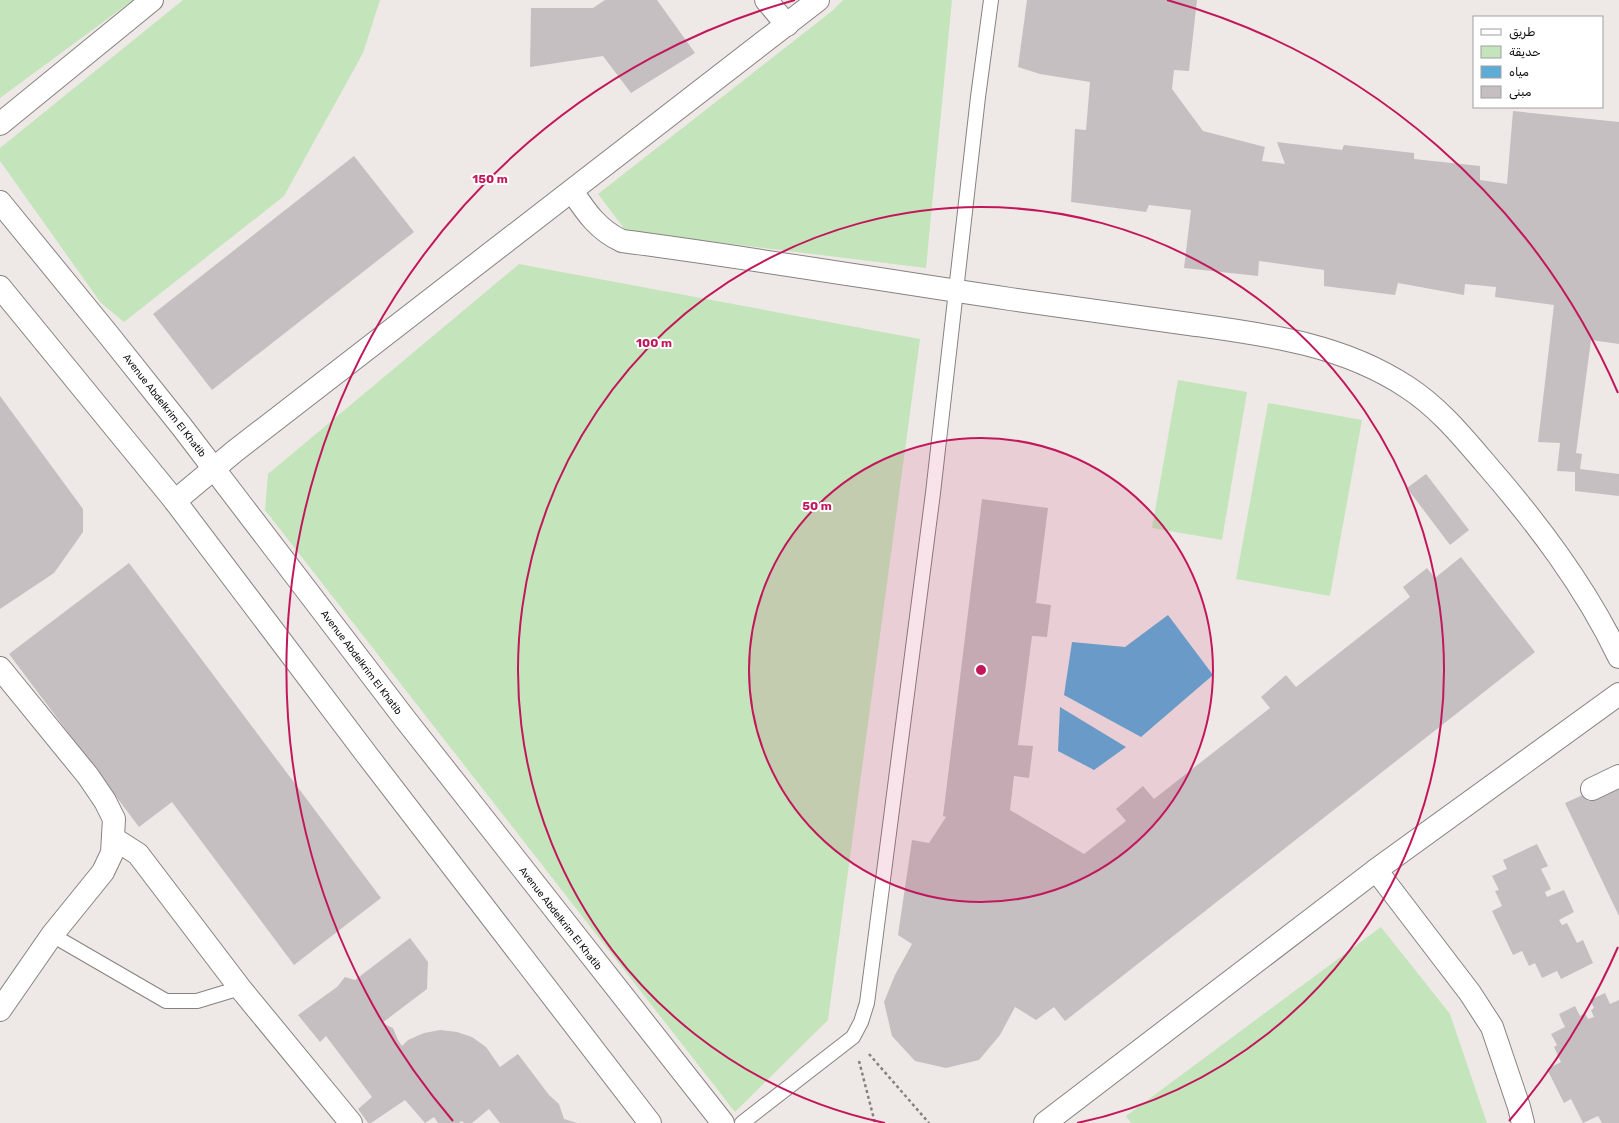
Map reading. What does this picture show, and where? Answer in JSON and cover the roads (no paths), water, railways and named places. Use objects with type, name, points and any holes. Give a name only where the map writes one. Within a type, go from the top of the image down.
[{"type":"street","points":[[0,124],[152,0]]},
{"type":"street","points":[[766,0],[787,25]]},
{"type":"street","points":[[175,501],[818,0]]},
{"type":"street","points":[[572,191],[593,221],[610,235],[622,241],[957,291],[1282,337],[1351,357],[1405,385],[1426,400],[1455,428],[1522,505],[1562,561],[1601,620],[1619,657]]},
{"type":"street","name":"Avenue Abdelkrim El Khatib","points":[[0,202],[108,333],[215,469],[405,719],[724,1123]]},
{"type":"street","points":[[0,287],[175,501],[372,762],[650,1123]]},
{"type":"street","points":[[0,668],[88,776],[105,801],[114,819],[112,853],[103,872],[52,935],[0,1010]]},
{"type":"street","points":[[1045,1123],[1376,870],[1619,694]]},
{"type":"street","points":[[1592,789],[1619,776]]},
{"type":"street","points":[[113,838],[138,854],[240,988],[351,1123]]},
{"type":"street","points":[[1376,870],[1470,993],[1492,1027],[1517,1100],[1523,1123]]},
{"type":"lane","points":[[742,1123],[853,1037],[861,1022],[867,1003],[932,500],[991,0]]},
{"type":"lane","points":[[52,935],[166,1001],[197,1001],[240,988]]},
{"type":"water","points":[[1168,615],[1213,675],[1141,737],[1064,695],[1072,642],[1125,647]]},
{"type":"water","points":[[1060,707],[1126,747],[1094,770],[1058,751]]}]
